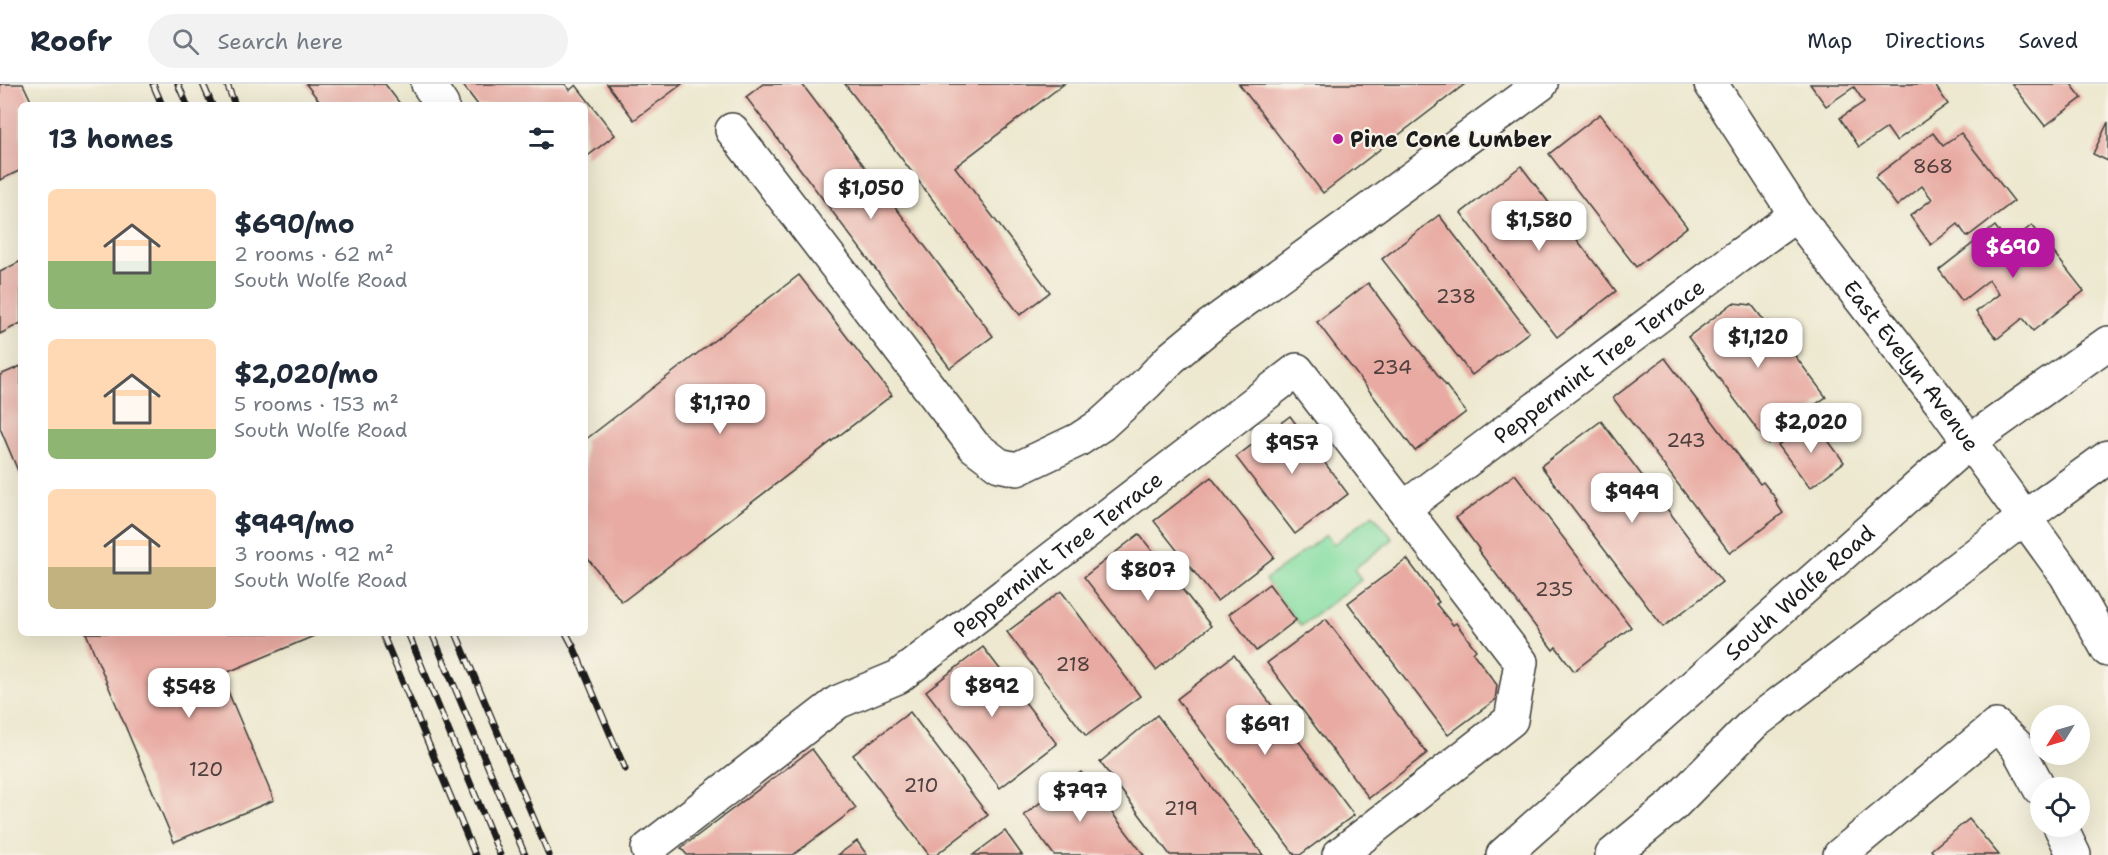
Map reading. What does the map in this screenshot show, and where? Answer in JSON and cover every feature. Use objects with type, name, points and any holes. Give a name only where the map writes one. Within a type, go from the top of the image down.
[{"type":"main road","points":[[428,84],[440,102]]},
{"type":"main road","points":[[732,130],[974,446],[999,465],[1017,469],[1078,440],[1101,425],[1171,358],[1211,325],[1541,84]]},
{"type":"main road","name":"East Evelyn Avenue","points":[[1711,84],[1796,215],[1969,442],[2066,575],[2108,650]]},
{"type":"main road","name":"Peppermint Tree Terrace","points":[[1404,508],[1730,262],[1796,215]]},
{"type":"main road","name":"South Wolfe Road","points":[[1503,855],[1969,442],[2108,343]]},
{"type":"main road","name":"Peppermint Tree Terrace","points":[[650,855],[648,849],[838,702],[898,677],[1296,369],[1521,662],[1511,720],[1340,855]]},
{"type":"main road","points":[[1612,855],[1673,805],[1754,723],[2108,457]]},
{"type":"main road","points":[[1840,855],[1996,726],[2016,745],[2033,777]]},
{"type":"main road","points":[[2065,837],[2074,855]]},
{"type":"green space","points":[[1373,514],[1393,539],[1354,569],[1361,580],[1301,626],[1265,580],[1326,535],[1334,544]]},
{"type":"building","points":[[0,84],[23,84],[32,102],[18,102],[18,171],[0,180]]},
{"type":"building","points":[[306,84],[385,84],[399,102],[320,102]]},
{"type":"building","points":[[462,84],[565,84],[570,90],[576,85],[615,135],[588,156],[588,102],[476,102]]},
{"type":"building","points":[[607,84],[682,84],[634,120]]},
{"type":"building","points":[[763,84],[802,84],[993,336],[950,368],[746,97]]},
{"type":"building","points":[[845,84],[1064,84],[955,167],[1050,292],[1020,315]]},
{"type":"building","name":"Pine Cone Lumber","points":[[1239,84],[1465,84],[1323,193]]},
{"type":"building","points":[[1810,84],[1934,84],[1948,104],[1896,141],[1887,128],[1859,147],[1840,118],[1864,102],[1854,87],[1826,106]]},
{"type":"building","points":[[2012,84],[2071,84],[2082,98],[2045,126]]},
{"type":"building","points":[[1600,114],[1687,227],[1636,267],[1549,154]]},
{"type":"building","points":[[2108,122],[2108,161],[2093,154]]},
{"type":"building","points":[[1933,133],[1943,146],[1961,133],[2014,201],[1967,237],[1958,224],[1931,245],[1910,216],[1932,199],[1922,186],[1897,206],[1875,177]]},
{"type":"building","points":[[1521,166],[1616,291],[1557,337],[1461,213]]},
{"type":"building","points":[[1439,215],[1529,332],[1472,375],[1382,259]]},
{"type":"building","points":[[2032,225],[2084,291],[2033,331],[2023,318],[1997,339],[1976,312],[1999,294],[1989,280],[1962,301],[1939,270],[1995,226],[2008,244]]},
{"type":"building","points":[[18,263],[18,325],[0,334],[0,272]]},
{"type":"building","points":[[799,275],[892,395],[622,602],[588,559],[588,438]]},
{"type":"building","points":[[1368,283],[1466,412],[1415,451],[1317,322]]},
{"type":"building","points":[[1733,303],[1752,305],[1766,323],[1769,321],[1826,397],[1768,444],[1688,337]]},
{"type":"building","points":[[1665,358],[1760,484],[1763,482],[1777,500],[1775,501],[1783,513],[1730,553],[1613,398]]},
{"type":"building","points":[[18,367],[18,471],[0,428],[0,375]]},
{"type":"building","points":[[1290,416],[1348,494],[1295,534],[1236,457]]},
{"type":"building","points":[[1813,420],[1844,462],[1810,488],[1778,445]]},
{"type":"building","points":[[1601,421],[1722,582],[1663,627],[1541,466]]},
{"type":"building","points":[[1515,474],[1631,627],[1574,671],[1556,647],[1553,650],[1456,518]]},
{"type":"building","points":[[1211,477],[1274,557],[1217,601],[1154,521]]},
{"type":"building","points":[[1139,534],[1211,626],[1156,670],[1084,577]]},
{"type":"building","points":[[1407,559],[1439,602],[1436,604],[1453,625],[1456,623],[1476,650],[1473,653],[1497,685],[1495,700],[1448,735],[1348,603]]},
{"type":"building","points":[[1269,584],[1296,620],[1256,651],[1229,614]]},
{"type":"building","points":[[1061,591],[1140,696],[1086,736],[1007,632]]},
{"type":"building","points":[[1326,619],[1427,753],[1369,798],[1267,663]]},
{"type":"building","points":[[87,636],[314,636],[221,675],[274,800],[174,842]]},
{"type":"building","points":[[983,647],[1057,744],[1000,788],[926,691]]},
{"type":"building","points":[[1234,655],[1354,815],[1300,855],[1295,855],[1177,699]]},
{"type":"building","points":[[910,712],[988,815],[936,855],[929,855],[853,755]]},
{"type":"building","points":[[1157,715],[1263,855],[1170,855],[1100,762]]},
{"type":"building","points":[[812,749],[856,808],[793,855],[687,855],[681,848]]},
{"type":"building","points":[[1081,772],[1144,855],[1054,855],[1024,815]]},
{"type":"building","points":[[1969,819],[1999,855],[1935,855],[1931,850]]},
{"type":"building","points":[[1005,831],[1022,855],[973,855]]},
{"type":"building","points":[[857,841],[867,855],[838,855]]},
{"type":"railway","points":[[153,84],[161,102]]},
{"type":"railway","points":[[178,84],[186,102]]},
{"type":"railway","points":[[203,84],[211,102]]},
{"type":"railway","points":[[227,84],[234,102]]},
{"type":"railway","points":[[383,636],[475,855]]},
{"type":"railway","points":[[409,636],[500,855]]},
{"type":"railway","points":[[433,636],[525,855]]},
{"type":"railway","points":[[457,636],[549,855]]},
{"type":"railway","points":[[568,636],[625,769]]},
{"type":"place","name":"Pine Cone Lumber","points":[[1338,139]]}]
